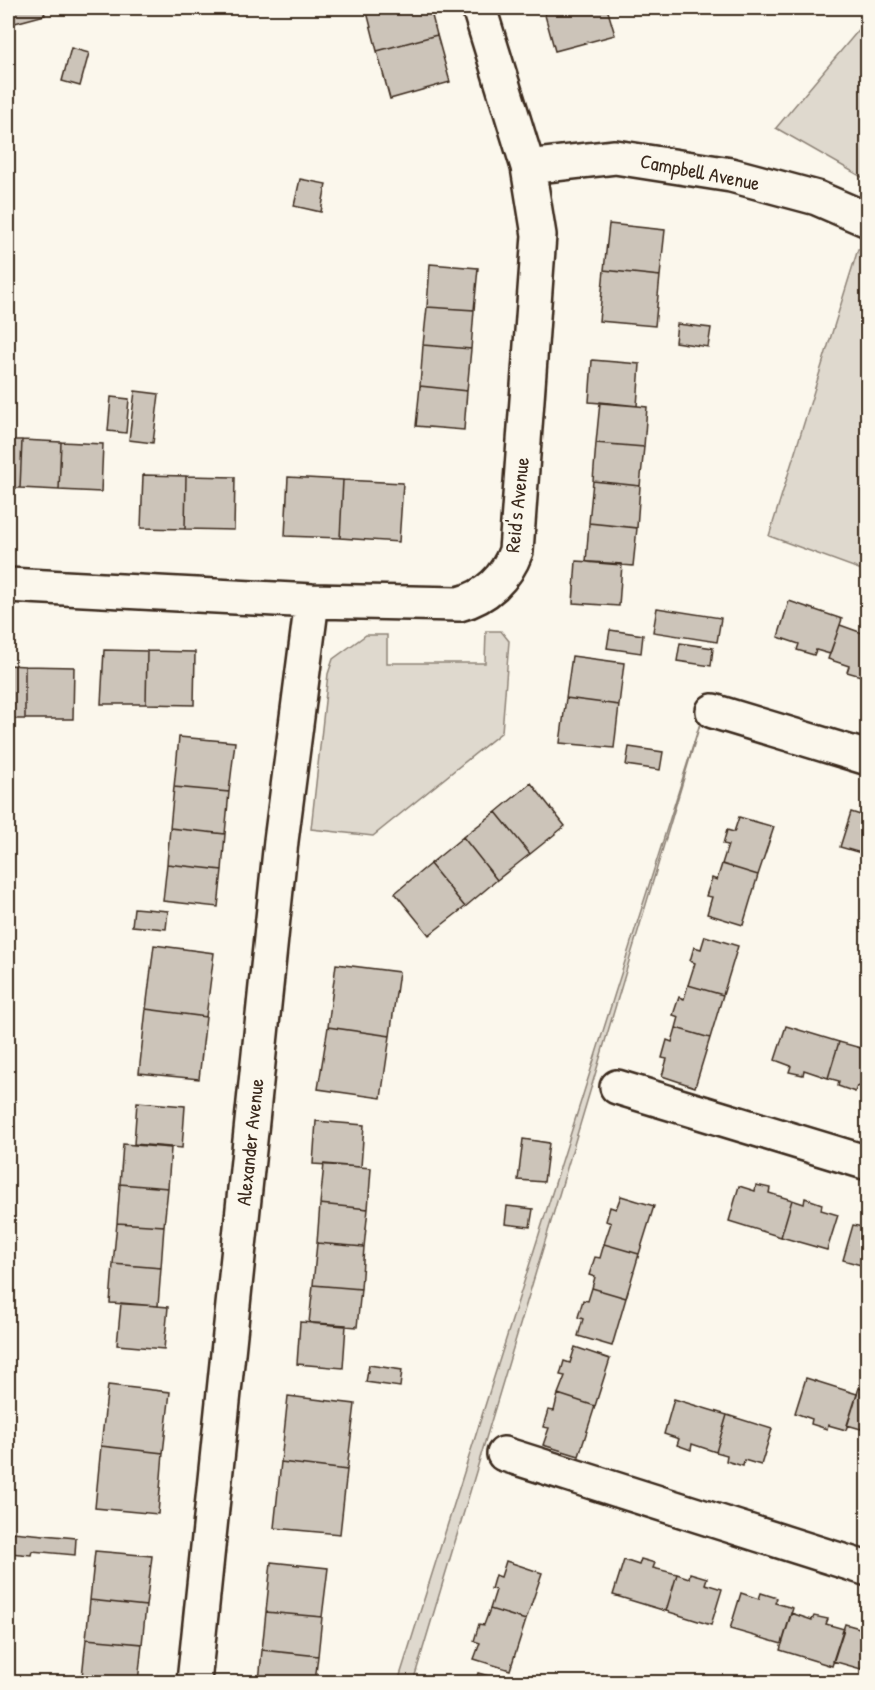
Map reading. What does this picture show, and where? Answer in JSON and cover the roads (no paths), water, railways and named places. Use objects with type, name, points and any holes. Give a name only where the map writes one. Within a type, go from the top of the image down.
[{"type":"street","name":"Reid's Avenue","points":[[8,585],[312,601],[459,604],[477,599],[504,574],[516,551],[539,235],[528,167],[479,8]]},
{"type":"street","name":"Campbell Avenue","points":[[528,167],[615,157],[638,160],[731,175],[817,198],[867,220]]},
{"type":"street","name":"Alexander Avenue","points":[[194,1683],[281,841],[312,601]]},
{"type":"street","points":[[713,711],[867,758]]},
{"type":"street","points":[[617,1087],[867,1163]]},
{"type":"street","points":[[504,1454],[867,1569]]}]
